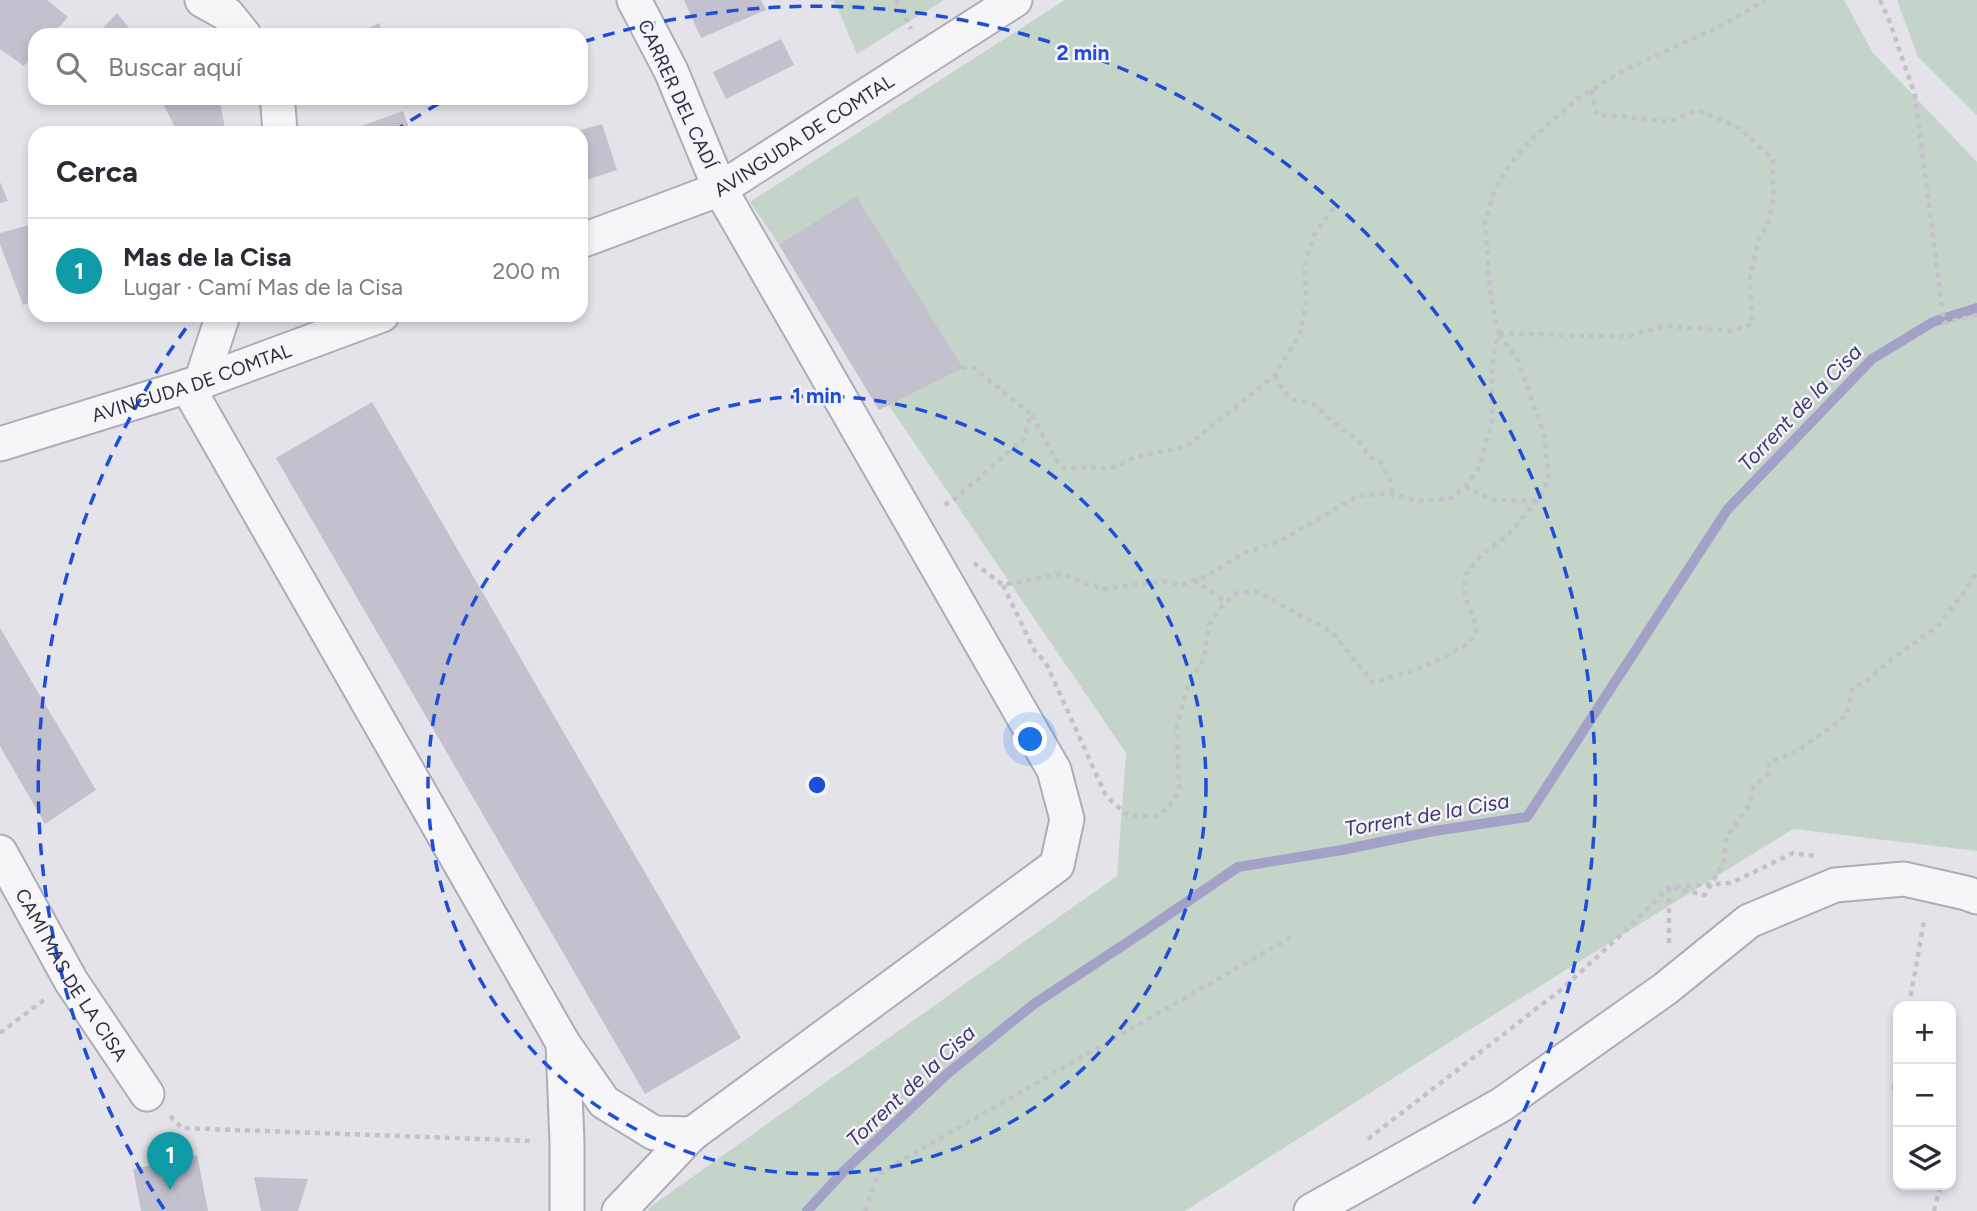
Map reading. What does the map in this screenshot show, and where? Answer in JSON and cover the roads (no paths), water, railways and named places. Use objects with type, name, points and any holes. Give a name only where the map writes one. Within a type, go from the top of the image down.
[{"type":"street","points":[[202,0],[227,14],[238,28]]},
{"type":"street","name":"CARRER DEL CADÍ","points":[[620,1211],[692,1134],[1057,866],[1067,819],[1054,770],[720,189],[671,71],[634,0]]},
{"type":"street","name":"AVINGUDA DE COMTAL","points":[[588,238],[720,189],[1015,0]]},
{"type":"street","points":[[278,105],[280,126]]},
{"type":"street","points":[[220,322],[194,384],[563,1043],[604,1102],[654,1133],[692,1134]]},
{"type":"street","name":"AVINGUDA DE COMTAL","points":[[0,444],[194,384],[363,322]]},
{"type":"street","name":"CAMÍ MAS DE LA CISA","points":[[0,852],[71,981],[147,1094]]},
{"type":"street","points":[[1311,1211],[1501,1105],[1665,989],[1749,921],[1835,885],[1904,878],[1971,895]]},
{"type":"street","points":[[563,1043],[567,1211]]},
{"type":"waterway","name":"Torrent de la Cisa","points":[[807,1211],[844,1171],[947,1074],[1034,1004],[1238,867],[1527,817],[1727,510],[1872,359],[1933,322],[1977,308]]},
{"type":"place","name":"Mas de la Cisa","points":[[170,1190]]}]
